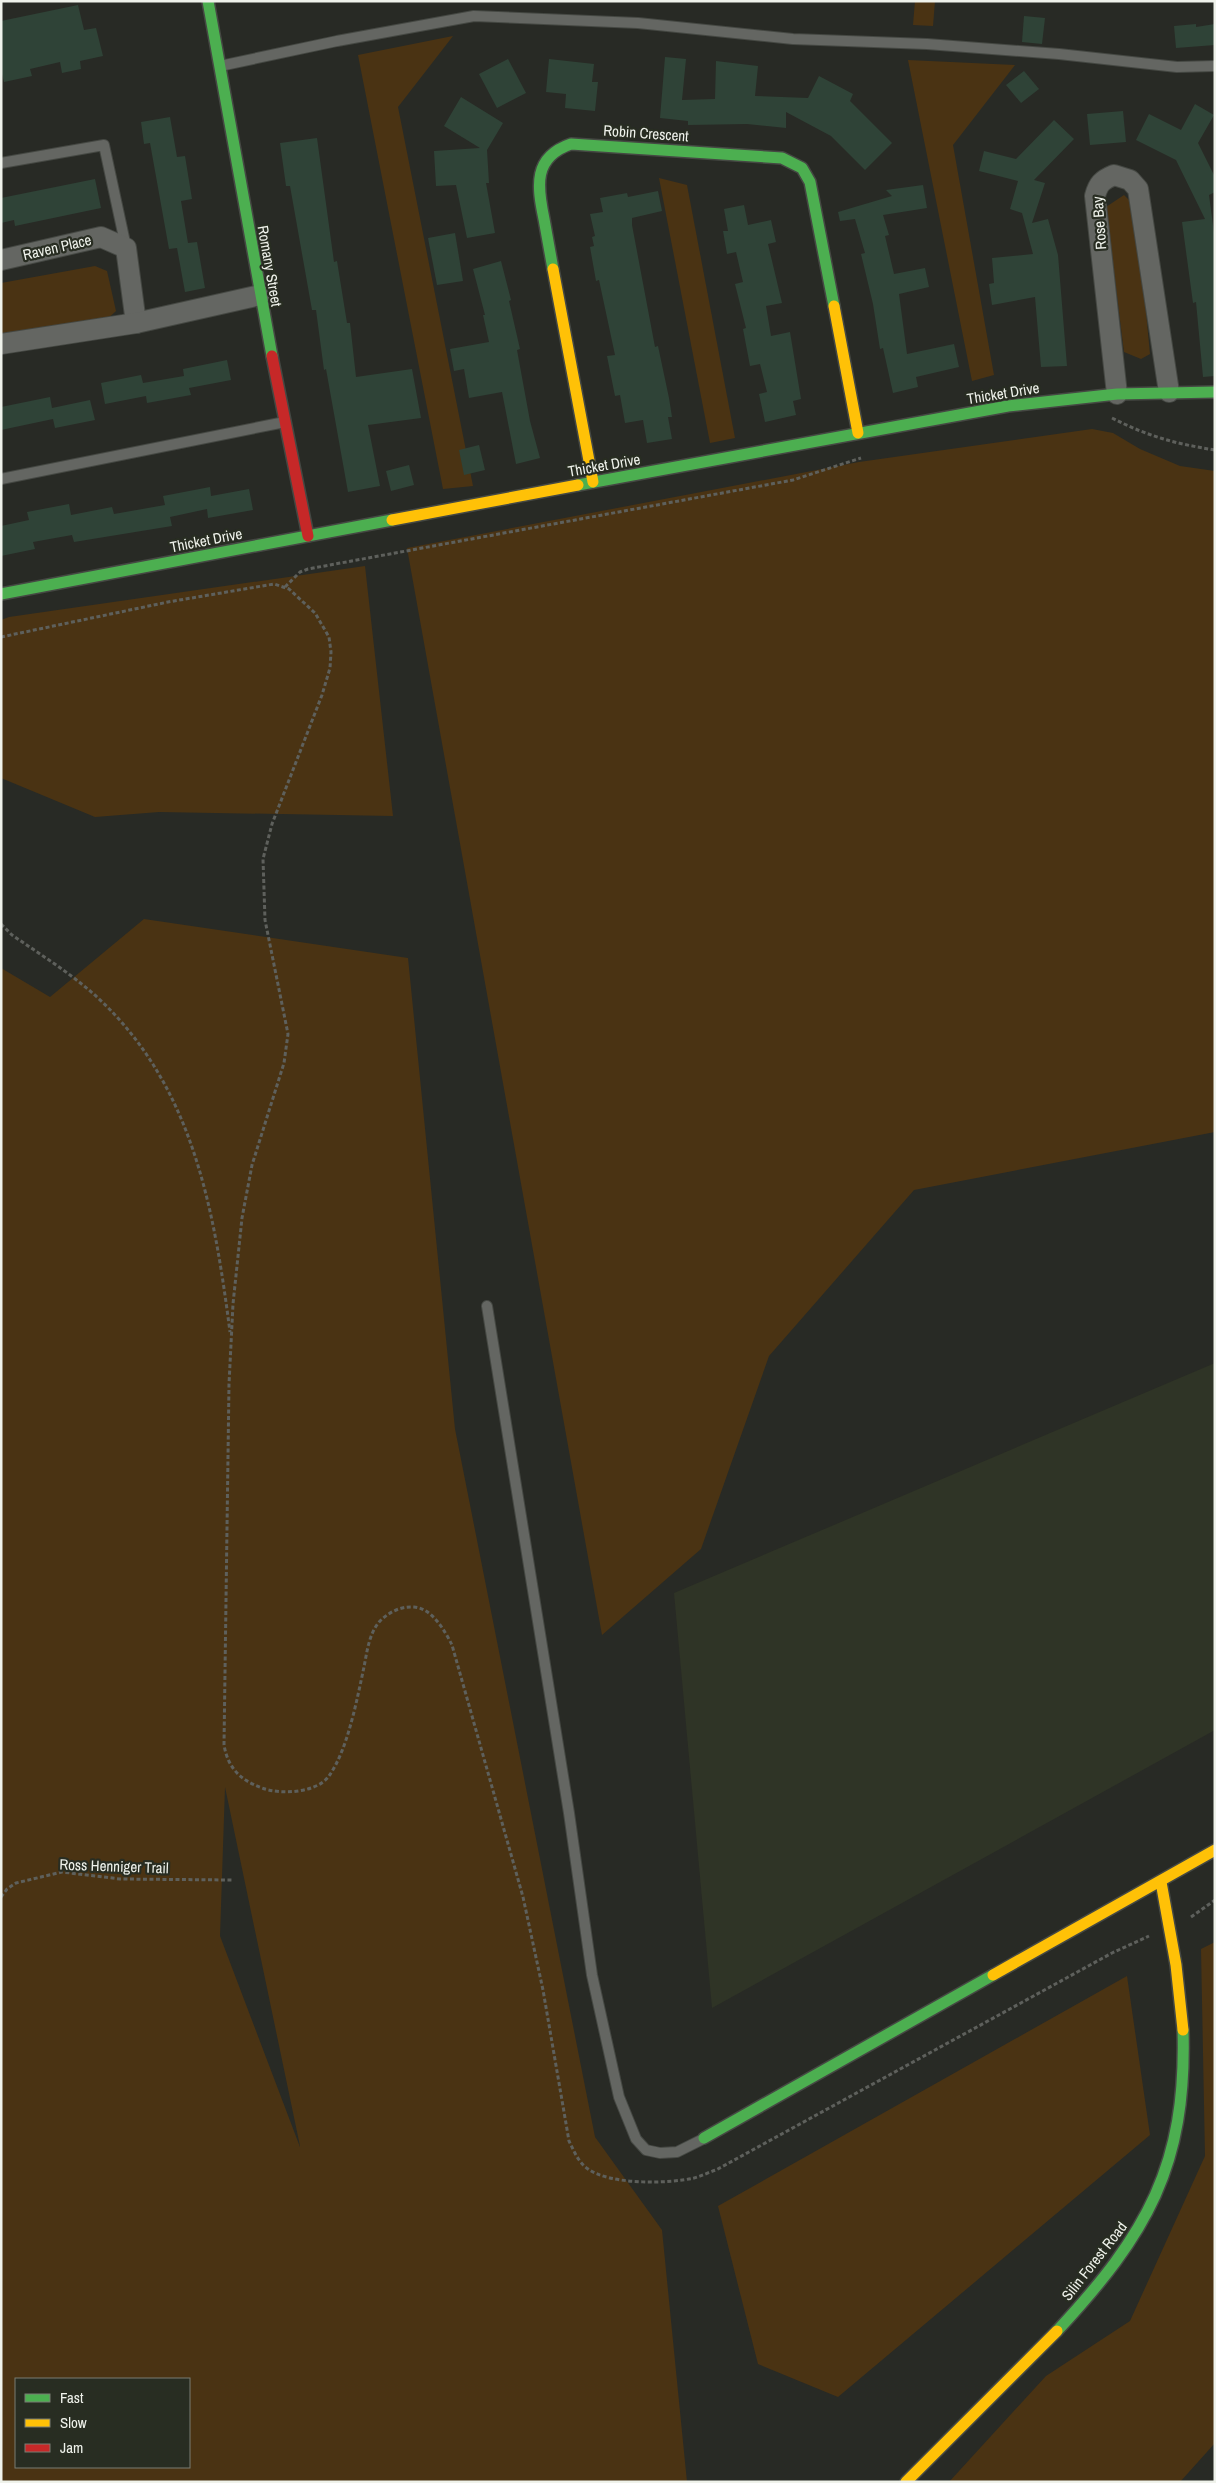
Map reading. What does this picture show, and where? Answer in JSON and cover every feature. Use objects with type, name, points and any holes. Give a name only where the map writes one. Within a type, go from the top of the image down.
[{"type":"street","name":"Romany Street","points":[[208,1],[260,295],[308,536]]},
{"type":"street","name":"Robin Crescent","points":[[593,482],[538,189],[539,174],[544,163],[560,147],[571,144],[782,158],[794,162],[802,168],[809,178],[812,188],[858,434]]},
{"type":"street","name":"Rose Bay","points":[[1117,394],[1095,196],[1097,186],[1104,179],[1114,175],[1130,180],[1138,189],[1169,392]]},
{"type":"street","name":"Raven Place","points":[[1,260],[101,236],[126,248]]},
{"type":"street","points":[[126,248],[136,323]]},
{"type":"street","points":[[1,344],[136,323],[260,295]]},
{"type":"street","name":"Thicket Drive","points":[[1,594],[1008,406],[1117,394],[1215,392]]},
{"type":"street","points":[[704,2138],[1215,1850]]},
{"type":"street","name":"Silin Forest Road","points":[[906,2482],[1034,2355],[1098,2286],[1134,2239],[1162,2184],[1176,2132],[1184,2050],[1180,1987],[1161,1882]]},
{"type":"lane","points":[[219,66],[337,41],[474,16],[638,23],[793,39],[927,44],[1059,54],[1177,67],[1215,66]]},
{"type":"lane","points":[[1,162],[104,145],[126,248]]},
{"type":"lane","points":[[1,479],[285,422]]},
{"type":"lane","points":[[487,1306],[569,1813],[592,1975],[619,2097],[636,2138],[646,2150],[660,2153],[678,2152],[704,2138]]},
{"type":"path","points":[[1106,416],[1152,437],[1215,450]]},
{"type":"path","points":[[285,587],[300,572],[308,569],[793,480],[819,474],[870,455]]},
{"type":"path","points":[[1,637],[274,584],[285,587],[315,613],[323,622],[329,637],[330,668],[272,824],[263,859],[265,920],[288,1034],[284,1063],[252,1165],[233,1304],[224,1745],[230,1766],[237,1774],[263,1789],[299,1790],[316,1786],[329,1777],[337,1761],[352,1718],[370,1642],[379,1622],[390,1613],[405,1606],[420,1607],[444,1629],[452,1645],[523,1897],[543,1990],[569,2140],[577,2158],[595,2174],[610,2179],[678,2180],[695,2178],[716,2170],[1112,1953],[1139,1939],[1182,1924],[1215,1900]]},
{"type":"path","points":[[1,924],[12,935],[97,998],[146,1053],[169,1090],[186,1125],[220,1251],[231,1341]]},
{"type":"path","name":"Ross Henniger Trail","points":[[1,1897],[7,1889],[16,1884],[62,1872],[120,1879],[232,1880]]},
{"type":"shaded area","points":[[915,1],[935,1],[933,26],[913,25]]},
{"type":"shaded area","points":[[453,36],[398,107],[473,486],[443,489],[358,55]]},
{"type":"shaded area","points":[[908,60],[1015,65],[953,145],[994,375],[972,381]]},
{"type":"shaded area","points":[[659,178],[687,185],[735,438],[710,443]]},
{"type":"shaded area","points":[[1124,195],[1136,207],[1150,354],[1141,359],[1124,352],[1106,207]]},
{"type":"shaded area","points":[[95,266],[107,271],[116,311],[104,322],[1,337],[1,283]]},
{"type":"shaded area","points":[[1092,429],[1113,433],[1140,449],[1180,466],[1215,471],[1215,1132],[914,1190],[769,1356],[701,1549],[602,1635],[407,548],[859,462]]},
{"type":"shaded area","points":[[365,566],[393,816],[159,812],[95,817],[1,778],[1,620],[9,617]]},
{"type":"shaded area","points":[[144,919],[408,958],[455,1429],[595,2137],[662,2230],[687,2482],[1,2482],[1,968],[50,997]],"holes":[[[225,1787],[300,2146],[220,1936]]]},
{"type":"shaded area","points":[[1215,1363],[1215,1730],[712,2008],[674,1593]]},
{"type":"shaded area","points":[[1215,1942],[1215,2443],[1180,2482],[949,2482],[1046,2376],[1130,2321],[1205,2156],[1201,1949]]},
{"type":"shaded area","points":[[1127,1976],[1150,2135],[838,2397],[758,2364],[718,2206]]},
{"type":"building","points":[[78,5],[84,30],[96,28],[103,56],[80,61],[81,69],[62,73],[60,62],[30,69],[32,76],[4,82],[1,70],[1,21]]},
{"type":"building","points":[[1024,16],[1045,18],[1042,44],[1022,42]]},
{"type":"building","points":[[1196,24],[1196,27],[1215,24],[1215,45],[1176,48],[1174,26]]},
{"type":"building","points":[[665,57],[686,59],[682,100],[715,99],[716,61],[758,66],[755,96],[808,98],[819,76],[853,94],[850,101],[892,143],[865,170],[831,136],[786,112],[786,128],[747,124],[688,125],[688,121],[660,118]]},
{"type":"building","points":[[508,59],[526,93],[497,108],[479,74]]},
{"type":"building","points":[[549,59],[594,64],[592,82],[598,82],[595,111],[565,108],[566,94],[546,92]]},
{"type":"building","points":[[1024,71],[1039,89],[1021,103],[1006,85]]},
{"type":"building","points":[[461,97],[503,123],[487,150],[489,183],[486,183],[495,233],[467,238],[456,185],[436,186],[434,151],[480,148],[444,126]]},
{"type":"building","points":[[1195,104],[1214,115],[1198,143],[1215,177],[1215,192],[1209,195],[1215,240],[1215,376],[1203,377],[1196,302],[1193,303],[1182,222],[1205,219],[1176,160],[1136,140],[1149,114],[1181,130]]},
{"type":"building","points":[[1123,111],[1126,142],[1090,145],[1087,114]]},
{"type":"building","points":[[170,117],[177,157],[185,156],[192,199],[181,201],[188,243],[197,242],[205,288],[185,292],[177,248],[169,249],[150,143],[144,144],[141,122]]},
{"type":"building","points":[[1054,120],[1074,139],[1034,180],[1045,183],[1032,223],[1048,219],[1058,255],[1067,366],[1041,367],[1035,297],[992,305],[989,284],[994,283],[992,258],[1033,254],[1022,213],[1010,209],[1018,181],[979,171],[984,151],[1016,159]]},
{"type":"building","points":[[317,138],[334,262],[337,261],[347,323],[350,323],[356,377],[412,369],[421,418],[368,425],[380,486],[348,492],[326,369],[324,370],[316,310],[312,310],[290,186],[286,186],[280,143]]},
{"type":"building","points":[[95,179],[101,208],[15,226],[14,220],[1,223],[1,198]]},
{"type":"building","points":[[923,185],[927,208],[883,215],[889,235],[885,236],[894,274],[925,268],[929,287],[899,294],[907,354],[954,344],[959,367],[916,377],[918,387],[893,393],[883,348],[880,349],[873,304],[861,254],[865,253],[855,219],[840,221],[838,212],[892,196],[886,190]]},
{"type":"building","points":[[658,191],[662,211],[632,218],[632,225],[655,347],[658,346],[669,398],[672,417],[668,417],[672,439],[647,443],[643,420],[625,423],[620,395],[615,396],[607,356],[615,355],[599,280],[596,281],[590,247],[594,246],[592,237],[595,236],[590,214],[603,212],[600,198],[627,193],[628,197]]},
{"type":"building","points":[[744,205],[748,225],[771,220],[776,242],[768,244],[782,303],[766,306],[771,336],[790,332],[801,399],[793,401],[796,415],[765,422],[759,394],[767,392],[760,364],[750,366],[743,329],[746,328],[735,284],[743,282],[736,252],[727,254],[723,231],[728,231],[724,209]]},
{"type":"building","points":[[455,233],[463,281],[437,285],[428,238]]},
{"type":"building","points":[[501,261],[511,300],[509,301],[520,349],[517,350],[530,421],[540,458],[516,464],[502,392],[469,398],[464,369],[454,371],[450,349],[489,342],[483,315],[485,315],[473,269]]},
{"type":"building","points":[[227,360],[231,380],[189,388],[191,395],[147,403],[146,396],[105,404],[101,383],[141,375],[143,383],[184,376],[183,369]]},
{"type":"building","points":[[50,397],[52,408],[90,400],[95,420],[55,428],[53,419],[1,430],[1,407]]},
{"type":"building","points":[[479,445],[485,470],[464,475],[459,450]]},
{"type":"building","points":[[409,465],[414,485],[391,491],[386,471]]},
{"type":"building","points":[[210,487],[211,496],[249,489],[253,510],[208,518],[207,509],[170,517],[172,526],[74,542],[72,535],[33,542],[35,549],[1,556],[1,526],[29,520],[27,512],[69,504],[71,515],[112,507],[114,514],[165,505],[163,496]]},
{"type":"traffic: fast","points":[[208,1],[272,356]]},
{"type":"traffic: fast","points":[[553,269],[539,184],[544,165],[550,157],[571,144],[782,158],[802,168],[810,182],[834,306]]},
{"type":"traffic: fast","points":[[578,485],[1008,406],[1117,394],[1215,392]]},
{"type":"traffic: fast","points":[[1,594],[392,520]]},
{"type":"traffic: fast","points":[[704,2138],[993,1975]]},
{"type":"traffic: fast","points":[[1057,2331],[1115,2262],[1137,2229],[1155,2195],[1169,2159],[1178,2121],[1182,2078],[1183,2030]]},
{"type":"traffic: slow","points":[[553,269],[593,482]]},
{"type":"traffic: slow","points":[[834,306],[858,433]]},
{"type":"traffic: slow","points":[[392,520],[578,485]]},
{"type":"traffic: slow","points":[[993,1975],[1215,1850]]},
{"type":"traffic: slow","points":[[1161,1882],[1176,1965],[1183,2030]]},
{"type":"traffic: slow","points":[[906,2482],[1057,2331]]},
{"type":"traffic: jam","points":[[272,356],[308,536]]}]
